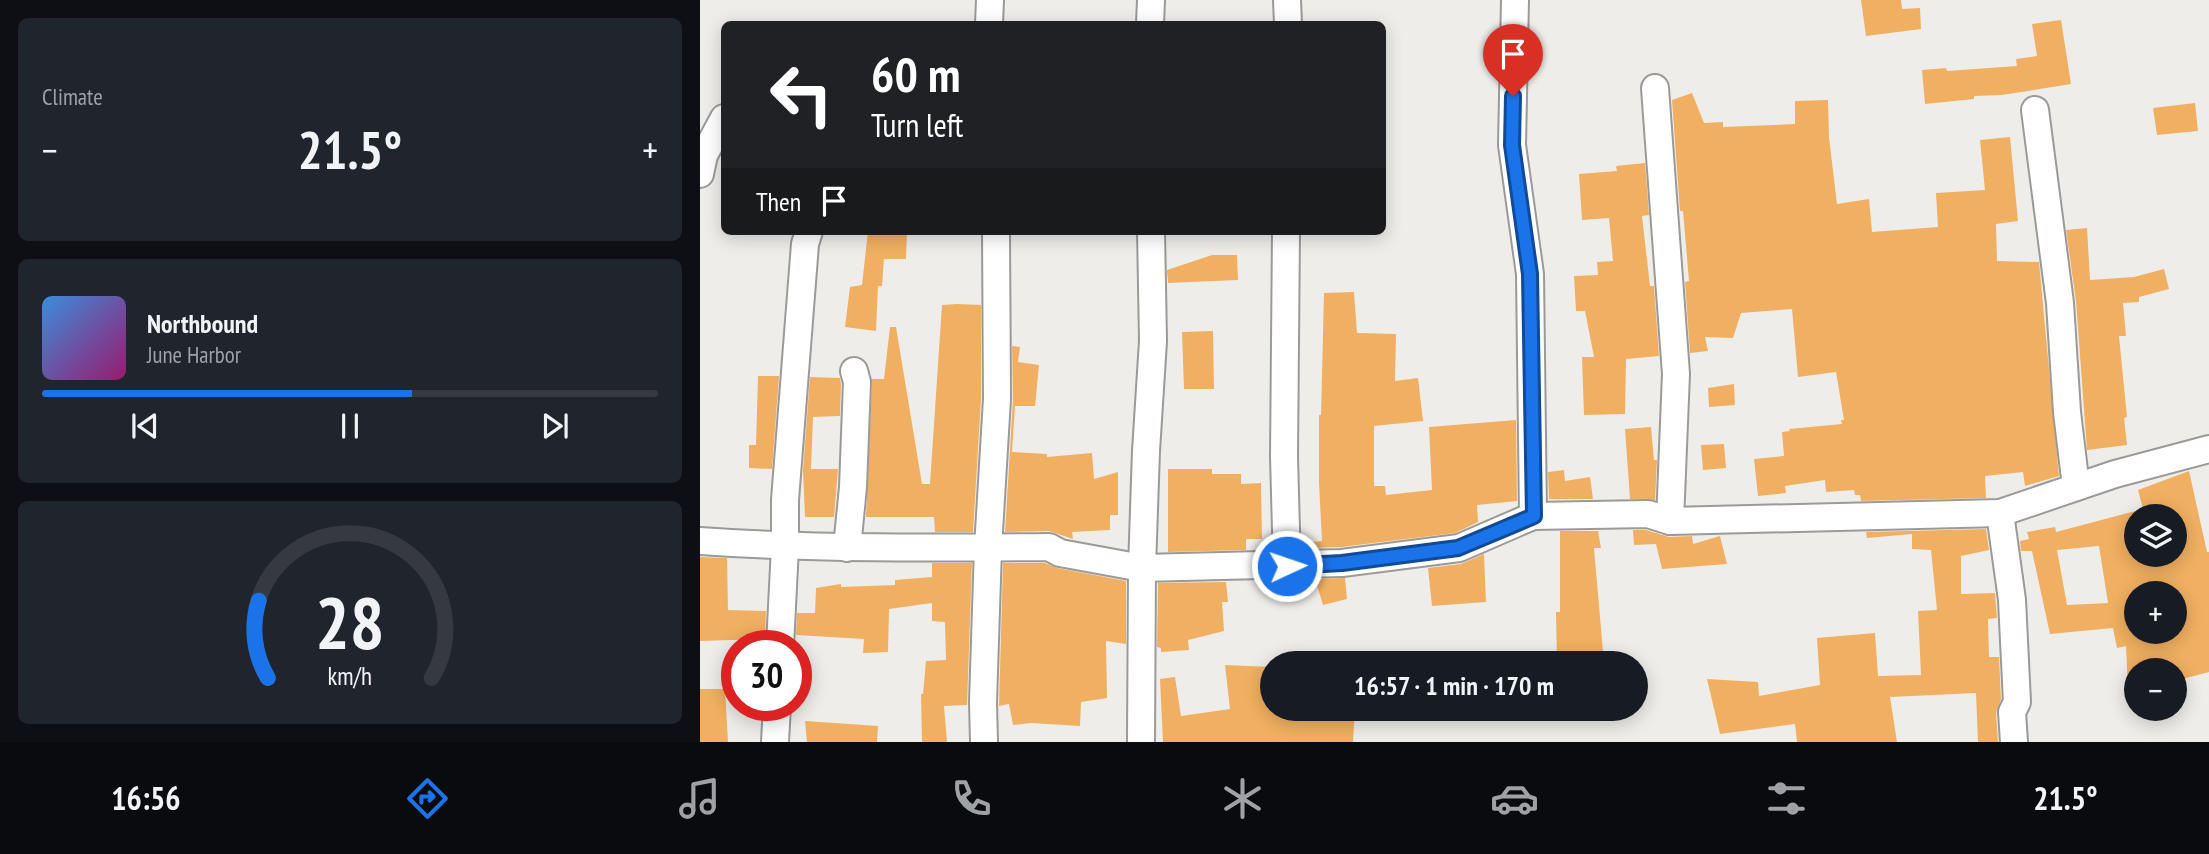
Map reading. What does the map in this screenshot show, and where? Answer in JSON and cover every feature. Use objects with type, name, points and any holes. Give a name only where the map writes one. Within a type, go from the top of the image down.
[{"type":"street","points":[[989,21],[990,0]]},
{"type":"street","points":[[1150,21],[1151,0]]},
{"type":"street","points":[[1287,0],[1288,21]]},
{"type":"street","points":[[1515,0],[1512,145],[1530,274],[1534,516]]},
{"type":"street","points":[[1655,88],[1676,374],[1670,521]]},
{"type":"street","points":[[2035,110],[2060,303],[2067,412],[2076,487]]},
{"type":"street","points":[[700,174],[704,155],[721,124]]},
{"type":"street","points":[[781,630],[785,500],[808,235]]},
{"type":"street","points":[[984,742],[988,548],[998,399],[996,235]]},
{"type":"street","points":[[1141,742],[1142,568],[1153,341],[1152,235]]},
{"type":"street","points":[[1286,235],[1284,457],[1287,566]]},
{"type":"street","points":[[847,548],[858,382],[854,371]]},
{"type":"street","points":[[700,541],[785,547],[1049,547],[1060,553],[1142,568],[1342,563],[1458,548],[1534,516],[1648,513],[1670,521],[2000,513],[2076,487],[2209,449]]},
{"type":"street","points":[[2000,513],[2012,600],[2017,702],[2012,712],[2014,742]]},
{"type":"street","points":[[775,742],[776,721]]},
{"type":"building","points":[[1861,0],[1901,0],[1902,9],[1920,8],[1921,29],[1866,36]]},
{"type":"building","points":[[2061,20],[2071,84],[1925,104],[1922,70],[2017,66],[2016,59],[2037,56],[2032,24]]},
{"type":"building","points":[[1692,93],[1704,123],[1723,122],[1723,127],[1795,124],[1795,101],[1828,100],[1829,137],[1837,204],[1869,199],[1872,232],[1938,227],[1936,193],[1985,190],[1980,140],[2010,137],[2018,221],[1996,224],[1997,261],[2039,262],[2059,476],[2025,486],[2023,472],[1985,476],[1986,498],[1861,501],[1860,495],[1855,495],[1854,490],[1826,492],[1825,480],[1785,486],[1786,493],[1758,496],[1754,459],[1784,456],[1782,432],[1842,424],[1841,420],[1844,420],[1836,372],[1798,377],[1792,309],[1741,313],[1733,338],[1705,337],[1708,351],[1690,353],[1685,282],[1689,281],[1683,211],[1680,211],[1672,100]]},
{"type":"building","points":[[2195,103],[2198,131],[2157,135],[2153,108]]},
{"type":"building","points":[[1645,163],[1649,215],[1642,216],[1650,286],[1654,286],[1659,356],[1626,359],[1625,414],[1584,415],[1582,357],[1594,357],[1585,311],[1576,311],[1574,276],[1598,275],[1597,262],[1613,261],[1609,218],[1582,220],[1579,174],[1617,171],[1616,166]]},
{"type":"building","points":[[2087,228],[2090,280],[2134,277],[2164,269],[2169,289],[2139,297],[2139,302],[2123,303],[2126,336],[2119,336],[2127,445],[2087,450],[2076,301],[2066,230]]},
{"type":"building","points":[[868,235],[907,235],[906,259],[884,259],[882,286],[878,286],[876,331],[845,327],[850,287],[862,285]]},
{"type":"building","points":[[1212,255],[1237,255],[1238,280],[1168,283],[1167,270]]},
{"type":"building","points":[[1354,292],[1357,333],[1396,334],[1395,381],[1418,378],[1423,421],[1374,426],[1374,486],[1385,486],[1386,495],[1432,490],[1429,427],[1516,420],[1517,501],[1477,505],[1478,522],[1455,533],[1341,547],[1305,548],[1303,543],[1322,541],[1319,415],[1324,293]]},
{"type":"building","points":[[942,305],[981,305],[981,399],[973,532],[935,532],[934,517],[866,517],[872,379],[884,379],[890,327],[896,327],[922,484],[930,484]]},
{"type":"building","points":[[1213,331],[1214,389],[1184,389],[1182,332]]},
{"type":"building","points":[[1012,346],[1020,347],[1018,362],[1039,365],[1035,406],[1015,406],[1012,452],[1047,454],[1047,457],[1092,453],[1094,479],[1118,472],[1118,515],[1110,515],[1110,530],[1072,532],[1073,539],[1049,531],[1005,532],[1013,400]]},
{"type":"building","points":[[758,376],[779,376],[772,469],[749,468],[749,445],[756,445]]},
{"type":"building","points":[[810,377],[840,378],[840,416],[813,417],[811,469],[838,469],[834,517],[805,517],[803,470]]},
{"type":"building","points":[[1734,384],[1735,405],[1709,407],[1708,388]]},
{"type":"building","points":[[1651,427],[1654,460],[1657,460],[1655,500],[1630,499],[1625,429]]},
{"type":"building","points":[[1724,444],[1726,468],[1703,470],[1701,445]]},
{"type":"building","points":[[1168,469],[1212,469],[1212,474],[1241,474],[1241,484],[1261,483],[1262,539],[1246,539],[1246,550],[1168,552]]},
{"type":"building","points":[[1564,470],[1565,481],[1590,477],[1593,499],[1549,499],[1548,472]]},
{"type":"building","points":[[2189,471],[2209,552],[2209,672],[2187,678],[2187,658],[2127,658],[2126,646],[2117,648],[2113,628],[2050,634],[2032,551],[2021,551],[2020,541],[2029,539],[2027,532],[2055,527],[2056,532],[2124,514],[2124,567],[2187,567],[2187,504],[2142,504],[2138,490]],"holes":[[[2099,546],[2108,603],[2067,605],[2057,550]]]},
{"type":"building","points":[[1986,529],[1989,550],[1961,556],[1961,594],[1995,593],[1997,618],[1988,619],[1989,657],[1999,657],[2001,699],[1996,713],[1998,742],[1978,742],[1976,693],[1890,697],[1897,742],[1797,742],[1795,724],[1720,734],[1707,679],[1758,682],[1759,696],[1820,685],[1817,638],[1875,633],[1878,676],[1921,675],[1918,611],[1937,610],[1931,550],[1912,549],[1912,534],[1867,538],[1866,532]]},
{"type":"building","points":[[1633,530],[1646,530],[1669,537],[1692,536],[1693,544],[1720,536],[1727,564],[1662,569],[1656,544],[1634,545]]},
{"type":"building","points":[[1560,531],[1598,531],[1601,548],[1594,548],[1603,651],[1557,651],[1556,612],[1560,612]]},
{"type":"building","points":[[1484,554],[1486,602],[1432,606],[1428,568],[1461,564]]},
{"type":"building","points":[[700,557],[727,558],[728,610],[766,611],[765,630],[721,630],[721,640],[700,641]]},
{"type":"building","points":[[932,563],[972,563],[967,705],[944,706],[947,742],[922,742],[921,694],[926,661],[946,660],[945,622],[932,621],[932,603],[889,609],[888,652],[863,653],[864,639],[812,636],[812,630],[796,630],[797,613],[815,613],[816,588],[841,584],[841,587],[895,585],[895,580],[932,577]]},
{"type":"building","points":[[1003,563],[1045,563],[1057,568],[1126,581],[1126,644],[1106,641],[1107,698],[1081,702],[1080,726],[1031,723],[1013,725],[1009,704],[999,706]]},
{"type":"building","points":[[1345,578],[1347,599],[1323,605],[1315,579]]},
{"type":"building","points":[[1226,582],[1228,602],[1222,602],[1224,631],[1188,640],[1189,650],[1161,652],[1161,648],[1157,647],[1158,583]]},
{"type":"building","points":[[1225,665],[1260,666],[1260,721],[1354,721],[1353,742],[1163,742],[1160,679],[1175,677],[1181,716],[1230,709]]},
{"type":"building","points":[[700,689],[721,689],[721,721],[727,721],[728,742],[700,742]]},
{"type":"building","points":[[805,721],[878,726],[877,742],[807,742]]},
{"type":"route","points":[[1287,566],[1342,563],[1458,548],[1534,516],[1530,274],[1512,145],[1513,96]]}]
